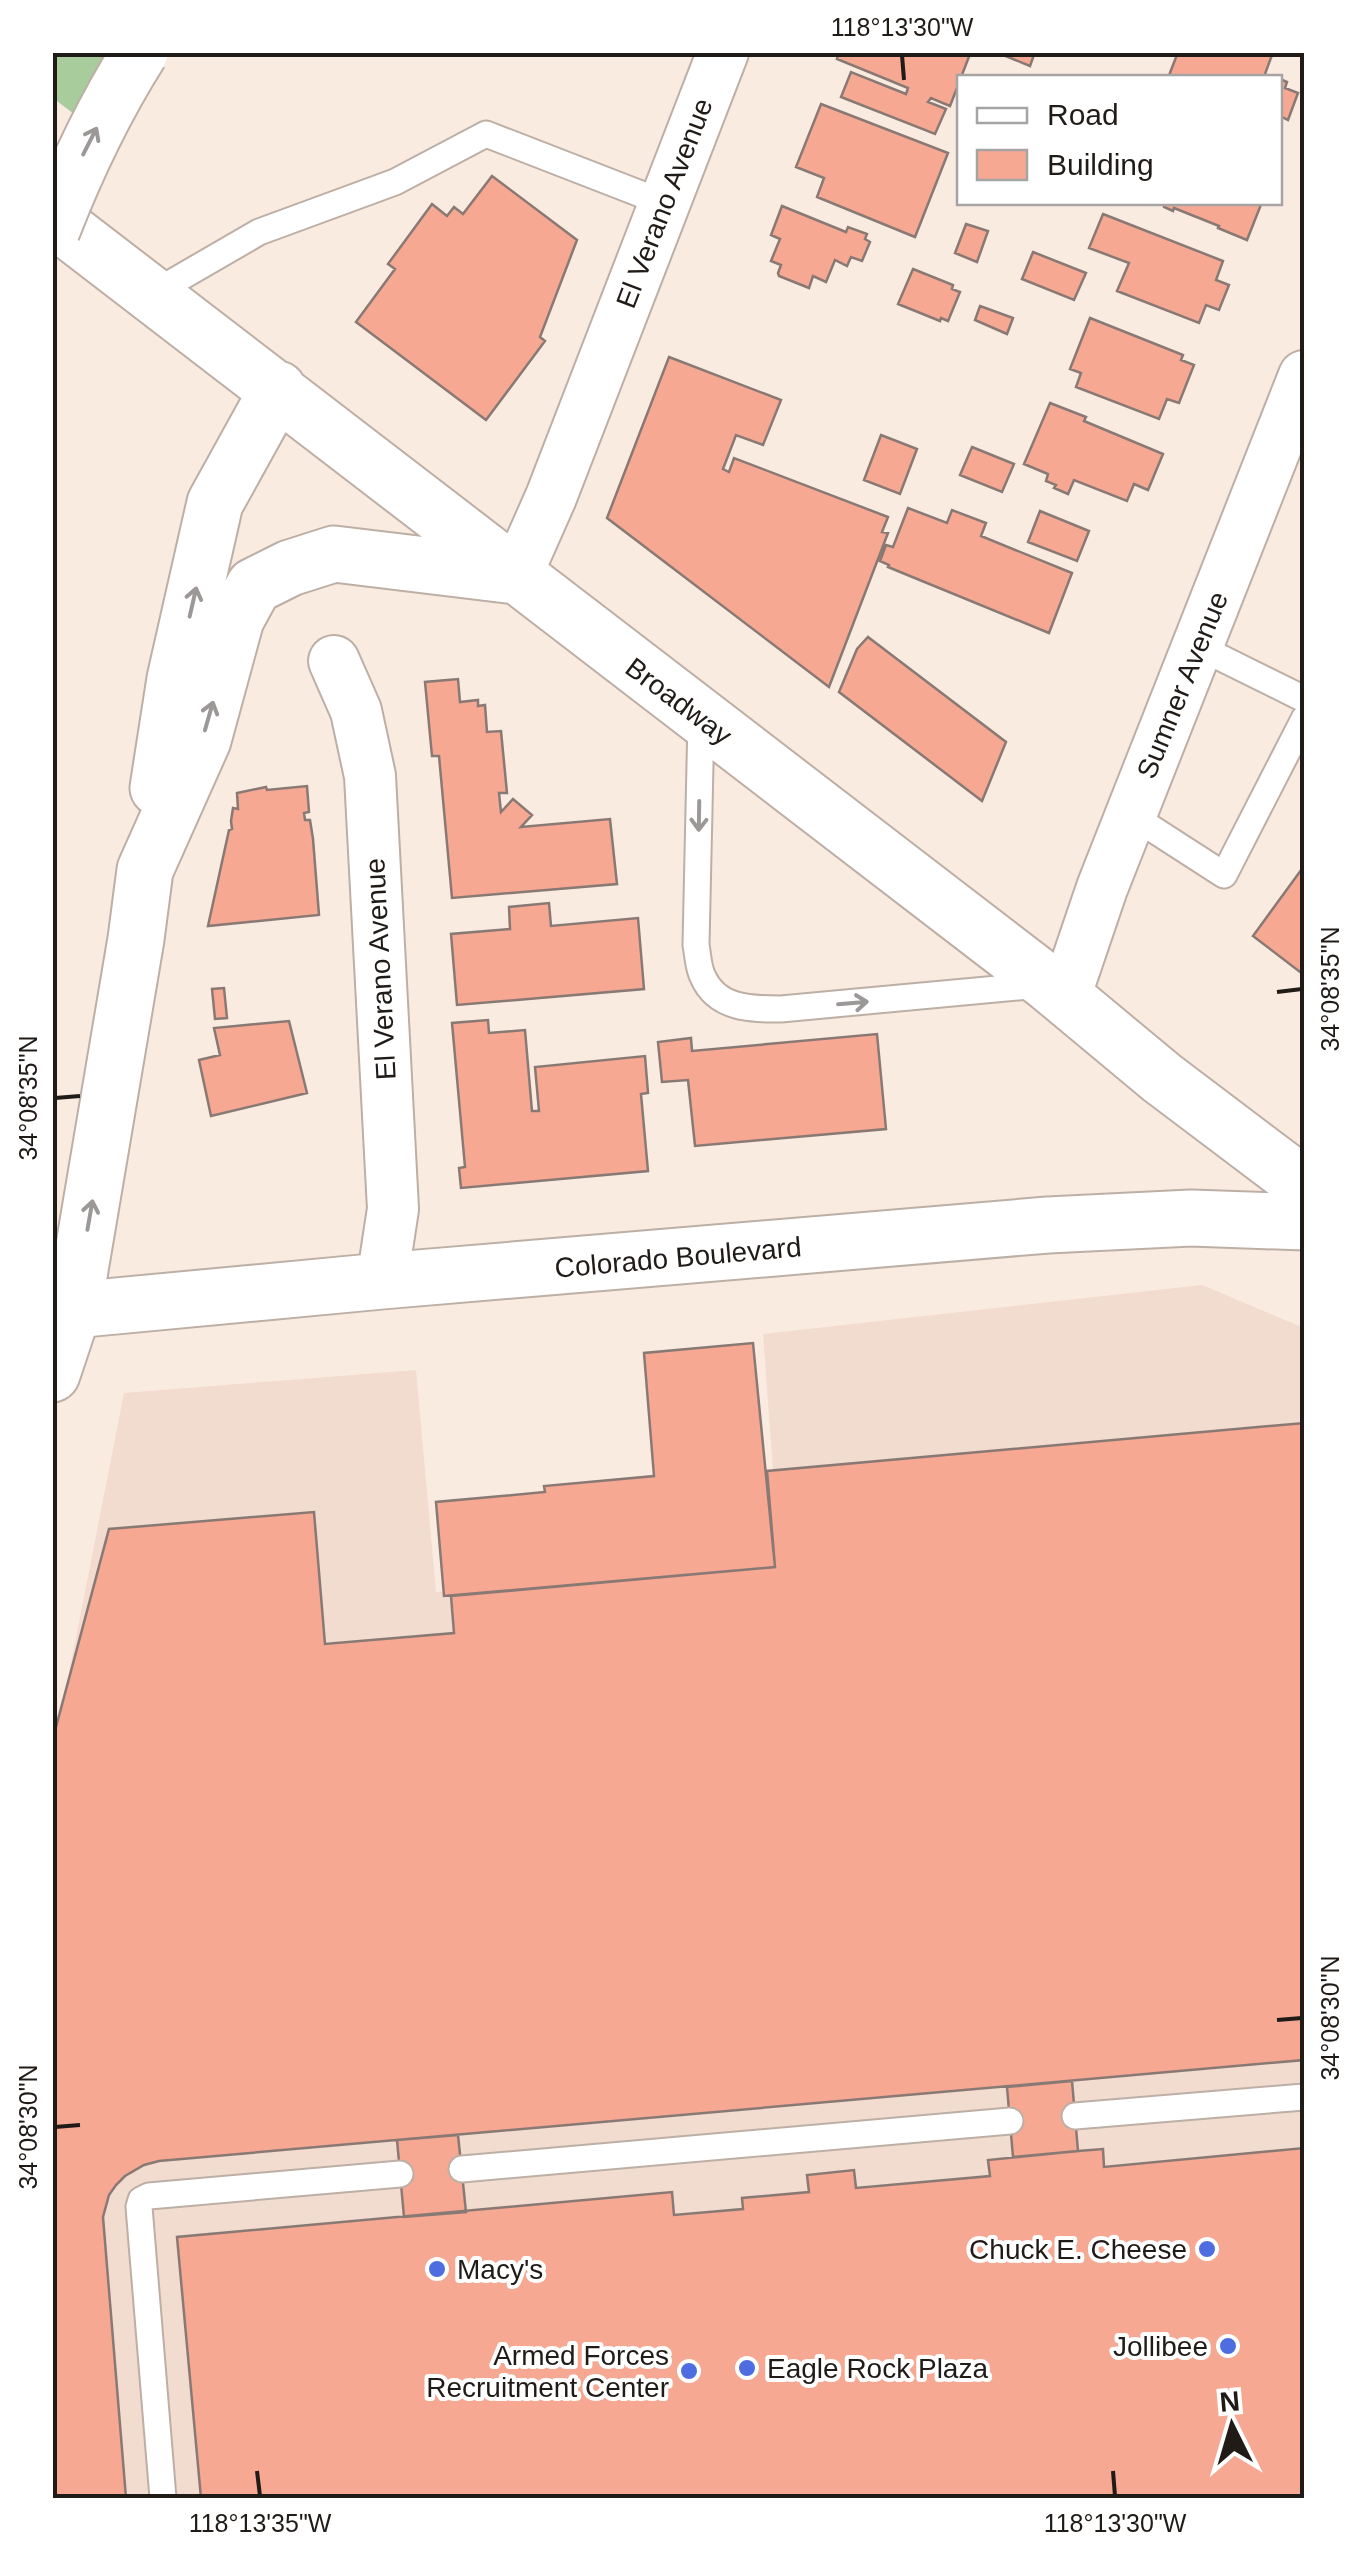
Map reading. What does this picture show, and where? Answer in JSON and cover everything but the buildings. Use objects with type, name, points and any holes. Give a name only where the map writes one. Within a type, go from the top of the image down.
[{"type":"main road","points":[[52,230],[74,174],[140,52]]},
{"type":"main road","name":"Broadway","points":[[52,218],[1304,1184]]},
{"type":"main road","points":[[52,1374],[136,939],[175,679],[215,503],[278,389]]},
{"type":"main road","points":[[145,870],[202,740],[236,618],[254,586],[290,568],[334,554],[516,576]]},
{"type":"main road","name":"Colorado Boulevard","points":[[63,1311],[1048,1225],[1190,1218],[1304,1222]]},
{"type":"street","name":"El Verano Avenue","points":[[516,576],[551,497],[722,52]]},
{"type":"street","name":"Sumner Avenue","points":[[1057,991],[1102,888],[1304,376]]},
{"type":"street","name":"El Verano Avenue","points":[[334,661],[356,711],[370,776],[393,1209],[382,1281]]},
{"type":"lane","points":[[152,294],[259,232],[395,182],[486,134],[664,203]]},
{"type":"lane","points":[[1197,646],[1304,699]]},
{"type":"lane","points":[[702,718],[696,945],[702,978],[720,1001],[780,1010],[1057,991]]},
{"type":"lane","points":[[1130,815],[1224,875],[1304,719]]},
{"type":"lane","points":[[1075,2116],[1304,2097]]},
{"type":"lane","points":[[462,2168],[1010,2121]]},
{"type":"lane","points":[[163,2498],[141,2200],[150,2196],[400,2174]]},
{"type":"shaded area","points":[[1202,1285],[1304,1328],[1304,2498],[53,2498],[53,1755],[124,1393],[416,1370],[436,1592],[780,1566],[763,1334]]},
{"type":"green space","points":[[53,53],[116,53],[78,117],[53,98]]},
{"type":"place","name":"Chuck E. Cheese","points":[[1207,2249]]},
{"type":"place","name":"Macy's","points":[[437,2269]]},
{"type":"place","name":"Jollibee","points":[[1228,2346]]},
{"type":"place","name":"Eagle Rock Plaza","points":[[747,2368]]},
{"type":"place","name":"Armed Forces Recruitment Center","points":[[689,2371]]}]
